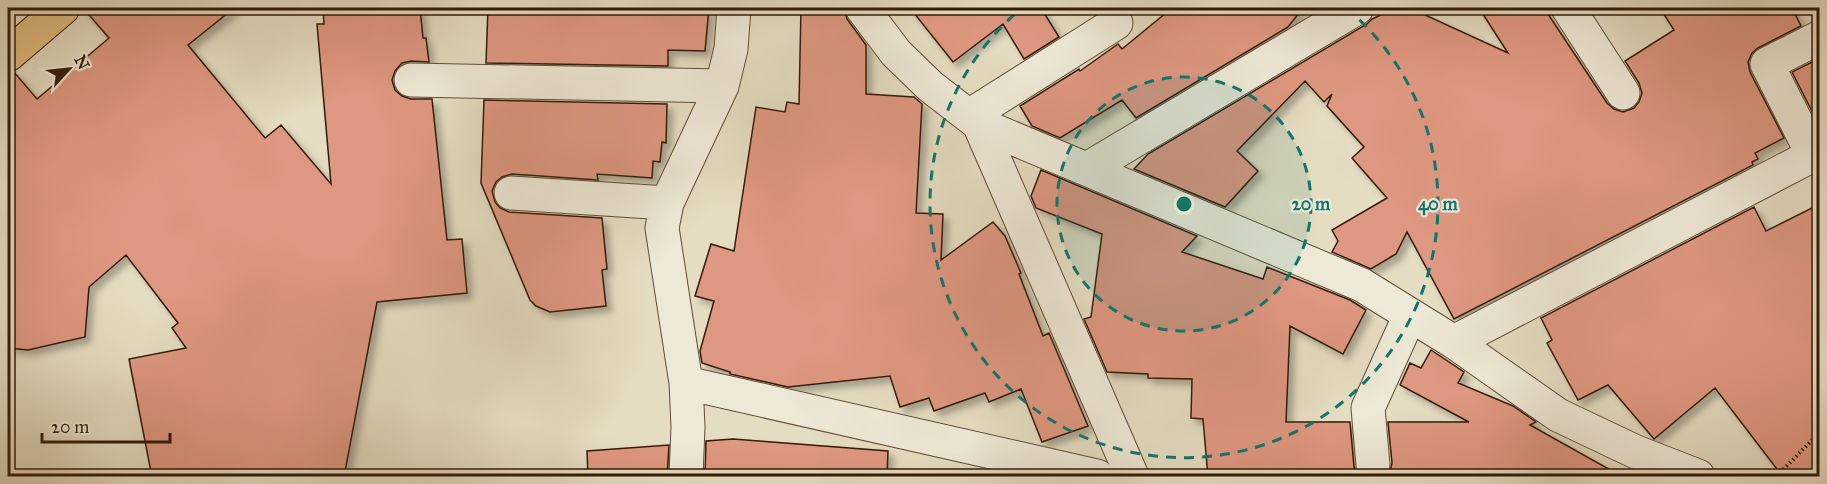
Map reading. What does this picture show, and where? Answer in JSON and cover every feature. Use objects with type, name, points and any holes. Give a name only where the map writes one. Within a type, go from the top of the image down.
[{"type":"main road","points":[[8,55],[63,8]]},
{"type":"street","points":[[686,477],[688,427],[686,383],[662,228],[667,203],[722,86],[731,49],[734,8]]},
{"type":"street","points":[[862,8],[896,53],[930,86],[974,120],[1362,285],[1454,342],[1631,464],[1698,477]]},
{"type":"street","points":[[1087,169],[1357,8]]},
{"type":"street","points":[[1568,8],[1623,93]]},
{"type":"street","points":[[974,120],[1116,23]]},
{"type":"street","points":[[1454,342],[1813,156],[1767,64],[1820,37]]},
{"type":"street","points":[[411,80],[722,86]]},
{"type":"street","points":[[974,120],[1132,477]]},
{"type":"street","points":[[511,193],[667,203]]},
{"type":"street","points":[[1373,465],[1368,408],[1410,315]]},
{"type":"street","points":[[686,383],[1097,477]]},
{"type":"path","points":[[1777,477],[1820,432]]},
{"type":"building","points":[[83,8],[234,8],[188,45],[265,138],[281,125],[331,184],[317,24],[324,24],[323,8],[420,8],[423,38],[426,38],[429,62],[402,63],[395,71],[392,80],[395,90],[402,96],[411,99],[432,99],[447,240],[462,239],[467,293],[377,302],[344,477],[152,477],[129,359],[186,348],[172,328],[178,323],[126,255],[89,287],[85,337],[28,350],[8,348],[8,73],[14,72],[37,99],[109,38]]},
{"type":"building","points":[[488,8],[709,8],[705,51],[668,50],[668,66],[486,63]]},
{"type":"building","points":[[801,8],[844,8],[847,19],[866,45],[866,94],[914,97],[922,104],[916,213],[943,214],[941,260],[993,222],[1005,236],[1021,273],[1019,274],[1043,336],[1049,333],[1088,426],[1042,442],[1021,389],[989,402],[985,393],[934,411],[929,398],[900,407],[890,376],[788,387],[730,374],[730,372],[702,363],[700,351],[714,301],[695,296],[711,244],[734,251],[756,107],[785,112],[787,102],[799,104]]},
{"type":"building","points":[[910,8],[1041,8],[1059,37],[1024,59],[1003,24],[953,62]]},
{"type":"building","points":[[1172,8],[1303,8],[1288,27],[1136,118],[1122,100],[1060,138],[1032,126],[1020,106],[1079,69],[1080,71],[1118,44],[1122,49]]},
{"type":"building","points":[[1396,8],[1414,8],[1412,9],[1508,53],[1479,8],[1544,8],[1607,103],[1623,112],[1634,108],[1642,93],[1639,83],[1625,61],[1674,30],[1660,8],[1792,8],[1801,26],[1758,48],[1752,53],[1748,62],[1750,72],[1784,138],[1755,153],[1758,159],[1752,162],[1753,165],[1454,319],[1407,232],[1396,254],[1371,269],[1332,252],[1338,241],[1332,230],[1387,198],[1352,158],[1364,147],[1327,106],[1332,94],[1324,102],[1305,81],[1237,151],[1258,171],[1225,207],[1134,169],[1148,154],[1372,19]]},
{"type":"building","points":[[1818,59],[1820,62],[1820,120],[1817,121],[1792,72]]},
{"type":"building","points":[[484,100],[667,104],[666,143],[662,142],[660,162],[653,161],[652,178],[597,174],[598,180],[512,174],[496,182],[492,191],[495,202],[500,208],[509,212],[602,218],[607,269],[602,270],[606,306],[550,312],[536,306],[530,300],[481,183]]},
{"type":"building","points":[[1041,170],[1197,236],[1182,252],[1263,279],[1267,267],[1350,300],[1366,310],[1343,354],[1290,326],[1286,422],[1350,422],[1354,467],[1358,477],[1208,477],[1203,419],[1191,418],[1192,379],[1148,378],[1148,374],[1107,372],[1084,319],[1091,317],[1102,234],[1036,208],[1031,196]]},
{"type":"building","points":[[1820,204],[1820,477],[1783,477],[1715,388],[1654,439],[1608,385],[1578,400],[1547,343],[1552,340],[1541,318],[1754,207],[1766,231]]},
{"type":"building","points":[[1431,350],[1464,372],[1458,383],[1513,406],[1536,422],[1530,425],[1623,477],[1387,477],[1392,463],[1388,422],[1469,422],[1400,385],[1410,363],[1421,368]]},
{"type":"building","points":[[733,439],[888,451],[887,477],[705,477],[706,441]]},
{"type":"building","points":[[669,445],[667,477],[588,477],[587,451]]}]
